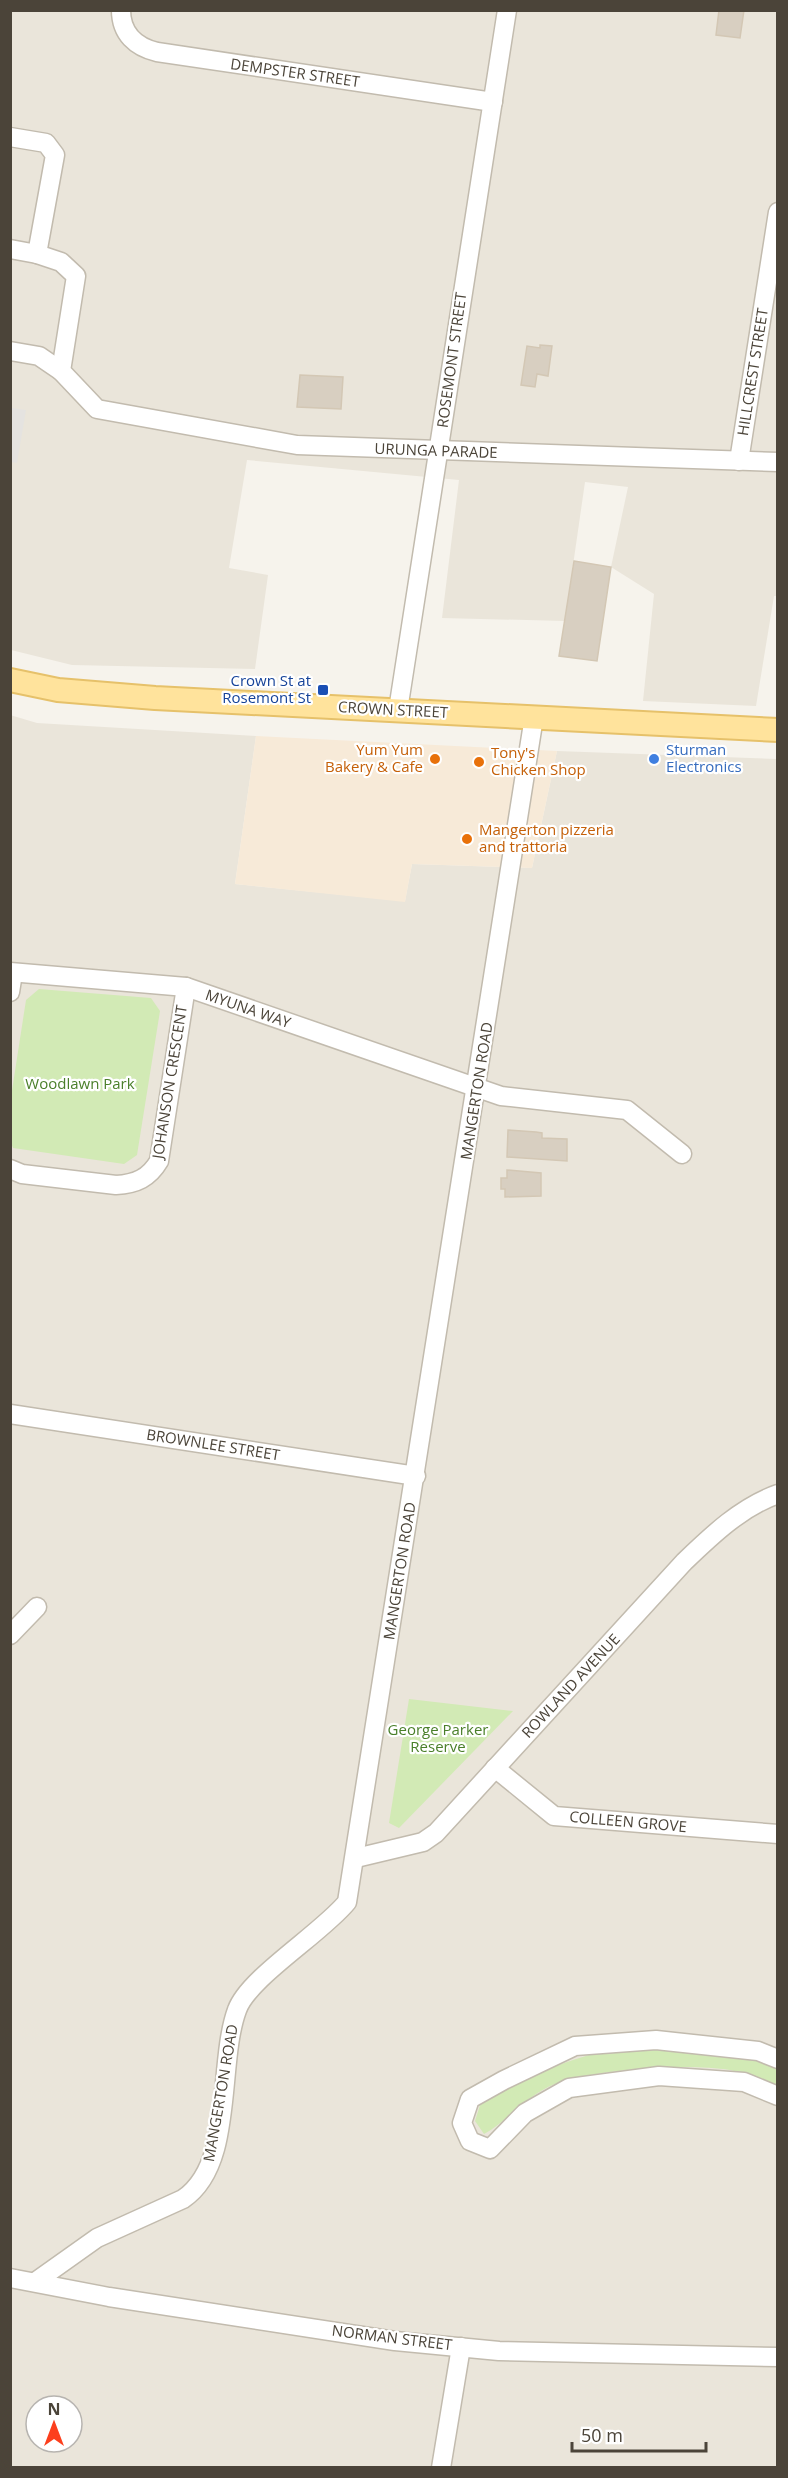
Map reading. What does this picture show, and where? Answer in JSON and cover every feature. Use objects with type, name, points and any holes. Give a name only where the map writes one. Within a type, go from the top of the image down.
[{"type":"main road","name":"CROWN STREET","points":[[10,680],[58,690],[155,698],[777,730]]},
{"type":"street","name":"DEMPSTER STREET","points":[[121,10],[123,26],[128,35],[142,48],[157,52],[493,102]]},
{"type":"street","name":"ROSEMONT STREET","points":[[398,710],[507,10]]},
{"type":"street","points":[[10,137],[46,143],[55,155],[37,254]]},
{"type":"street","name":"HILLCREST STREET","points":[[739,460],[777,212]]},
{"type":"street","points":[[10,249],[37,254],[61,262],[76,276],[61,371],[39,356],[10,351]]},
{"type":"street","name":"URUNGA PARADE","points":[[61,371],[97,409],[297,445],[777,462]]},
{"type":"street","name":"MANGERTON ROAD","points":[[35,2282],[97,2238],[183,2199],[196,2190],[205,2178],[214,2149],[236,2010],[252,1988],[347,1902],[356,1858],[534,717]]},
{"type":"street","points":[[10,992],[12,972]]},
{"type":"street","name":"MYUNA WAY","points":[[12,972],[186,987],[501,1096],[627,1110],[682,1154]]},
{"type":"street","name":"JOHANSON CRESCENT","points":[[10,1169],[22,1174],[116,1185],[131,1184],[153,1171],[159,1161],[186,987]]},
{"type":"street","name":"BROWNLEE STREET","points":[[10,1414],[416,1476]]},
{"type":"street","name":"ROWLAND AVENUE","points":[[356,1858],[423,1842],[436,1833],[711,1536],[745,1510],[777,1494]]},
{"type":"street","points":[[10,1635],[37,1607]]},
{"type":"street","name":"COLLEEN GROVE","points":[[495,1768],[554,1816],[777,1834]]},
{"type":"street","points":[[777,2059],[758,2051],[656,2040],[575,2046],[470,2099],[462,2123],[470,2141],[490,2149],[525,2113],[569,2088],[659,2076],[744,2082],[777,2096]]},
{"type":"street","name":"NORMAN STREET","points":[[10,2278],[109,2297],[395,2341],[499,2351],[777,2357]]},
{"type":"street","points":[[441,2468],[461,2347]]},
{"type":"shaded area","points":[[10,11],[777,11],[778,596],[774,596],[756,706],[643,701],[654,594],[611,567],[628,487],[585,482],[565,621],[442,618],[459,480],[247,460],[229,568],[268,575],[255,669],[72,665],[11,650]]},
{"type":"shaded area","points":[[11,408],[26,410],[17,463],[11,462]]},
{"type":"shaded area","points":[[10,715],[37,723],[256,736],[235,884],[405,901],[412,864],[532,868],[557,751],[777,759],[777,2467],[11,2467]]},
{"type":"shaded area","points":[[256,736],[557,751],[532,868],[412,864],[405,902],[235,884]]},
{"type":"green space","name":"Woodlawn Park","points":[[39,989],[151,998],[160,1011],[137,1155],[124,1164],[13,1148],[11,1143],[11,1097],[26,1000]]},
{"type":"green space","name":"George Parker Reserve","points":[[409,1699],[513,1711],[399,1828],[389,1823]]},
{"type":"green space","points":[[620,2047],[700,2050],[741,2055],[777,2066],[777,2087],[742,2073],[711,2068],[666,2067],[617,2071],[594,2074],[545,2088],[484,2134],[475,2121],[480,2105],[514,2085],[564,2063]]},
{"type":"building","points":[[719,10],[744,10],[740,38],[716,35]]},
{"type":"building","points":[[540,345],[552,346],[548,376],[537,374],[535,387],[521,385],[527,346],[540,348]]},
{"type":"building","points":[[300,375],[343,377],[341,409],[297,407]]},
{"type":"building","points":[[574,561],[611,567],[597,661],[559,656]]},
{"type":"building","points":[[508,1130],[542,1133],[542,1138],[567,1139],[567,1161],[507,1157]]},
{"type":"building","points":[[507,1170],[541,1173],[541,1196],[505,1197],[505,1189],[501,1189],[501,1178],[507,1178]]},
{"type":"place","name":"Crown St at Rosemont St","points":[[323,690]]},
{"type":"place","name":"Yum Yum Bakery & Cafe","points":[[435,759]]},
{"type":"place","name":"Sturman Electronics","points":[[654,759]]},
{"type":"place","name":"Tony's Chicken Shop","points":[[479,762]]},
{"type":"place","name":"Mangerton pizzeria and trattoria","points":[[467,839]]}]
